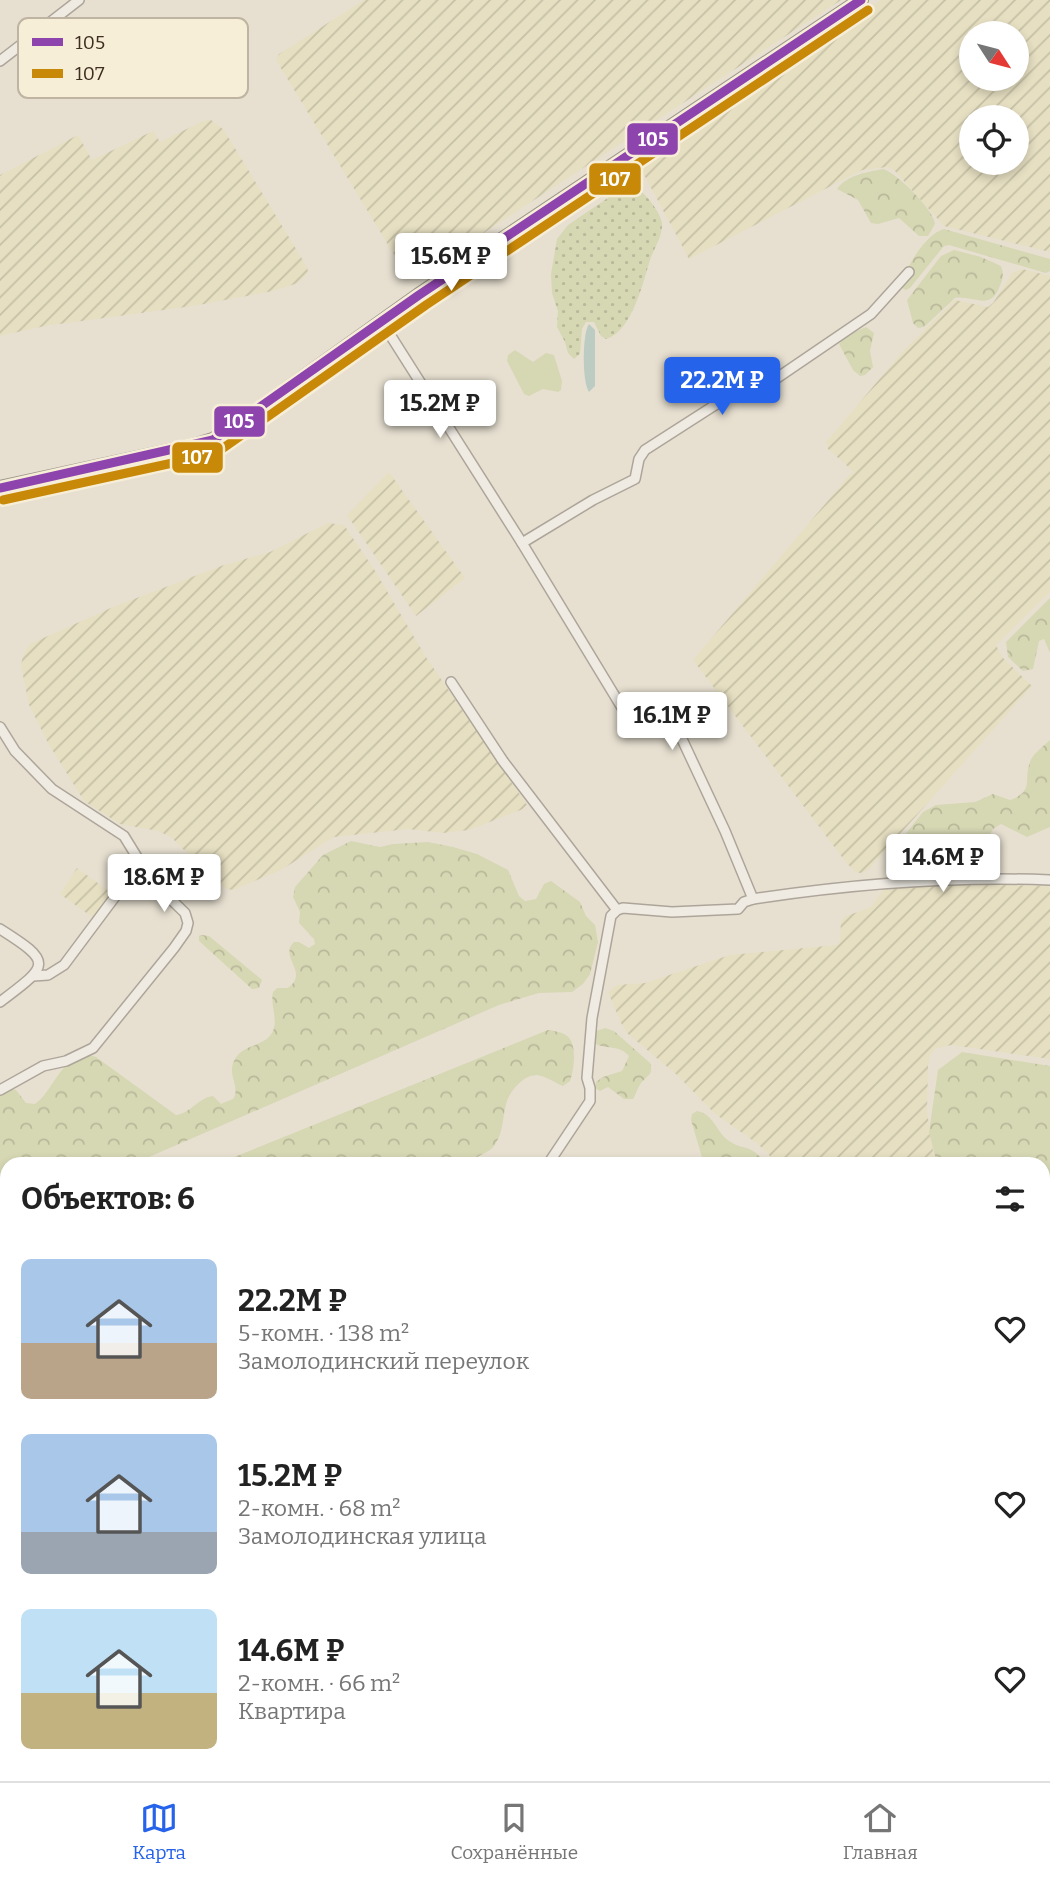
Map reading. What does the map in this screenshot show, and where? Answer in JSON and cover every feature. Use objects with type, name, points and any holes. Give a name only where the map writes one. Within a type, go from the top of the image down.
[{"type":"street","points":[[56,18],[79,0]]},
{"type":"street","points":[[0,488],[213,440],[426,290],[861,0]]},
{"type":"street","points":[[0,61],[18,47]]},
{"type":"street","points":[[522,543],[593,500],[635,479],[639,459],[645,450],[711,407],[744,389],[777,378],[871,314],[909,272]]},
{"type":"street","points":[[382,322],[522,543],[624,711],[658,717],[681,737],[725,831],[752,899]]},
{"type":"street","points":[[451,682],[503,761],[617,910]]},
{"type":"street","points":[[0,727],[15,751],[52,789],[124,836],[142,869],[185,913],[188,923],[187,931],[93,1048],[66,1061],[43,1066],[0,1090]]},
{"type":"street","points":[[33,976],[48,975],[64,965],[123,886],[142,869]]},
{"type":"street","points":[[553,1157],[590,1101],[587,1078],[592,1018],[603,949],[611,916],[617,910],[738,909],[744,902],[752,899],[888,882],[950,878],[1050,880]]},
{"type":"street","points":[[0,929],[38,956],[38,967],[33,976],[0,1002]]},
{"type":"shaded area","points":[[364,0],[841,0],[410,281],[276,60],[279,54]]},
{"type":"shaded area","points":[[881,0],[1050,0],[1050,252],[944,226],[895,171],[887,167],[862,170],[689,259],[640,163],[645,156]]},
{"type":"shaded area","points":[[211,120],[224,130],[307,267],[305,276],[298,283],[273,291],[193,306],[45,326],[0,336],[0,175],[78,135],[92,160],[153,131],[160,142],[203,121]]},
{"type":"shaded area","points":[[1022,269],[1050,276],[1050,592],[996,645],[1002,657],[1032,686],[868,870],[855,872],[693,660],[853,471],[828,449],[826,442],[905,349],[955,300],[988,307],[1012,273]]},
{"type":"shaded area","points":[[589,324],[595,330],[595,386],[589,392],[584,358]]},
{"type":"shaded area","points":[[389,472],[465,578],[416,616],[347,515]]},
{"type":"shaded area","points":[[328,523],[344,525],[374,569],[426,657],[527,805],[469,830],[443,833],[408,829],[334,837],[281,870],[233,890],[227,889],[216,882],[171,837],[158,831],[120,824],[84,801],[48,743],[29,705],[21,665],[23,655],[30,644],[113,607],[221,566],[270,552]]},
{"type":"shaded area","points":[[77,868],[113,894],[98,916],[95,914],[92,917],[60,894]]},
{"type":"shaded area","points":[[956,884],[1050,886],[1050,1059],[951,1045],[935,1049],[930,1055],[928,1066],[927,1112],[934,1157],[770,1157],[755,1142],[714,1113],[677,1075],[628,1034],[621,1023],[608,992],[617,985],[645,983],[730,955],[837,945],[844,917],[871,907],[883,890]]},
{"type":"green space","points":[[883,169],[905,184],[928,210],[935,224],[928,236],[919,236],[899,218],[878,224],[871,223],[858,200],[837,189],[852,177]]},
{"type":"green space","points":[[633,186],[646,196],[658,213],[662,223],[660,237],[640,293],[623,327],[606,339],[601,336],[594,322],[586,322],[582,329],[580,354],[574,359],[568,353],[557,327],[558,311],[552,293],[551,274],[557,239],[568,225],[621,189]]},
{"type":"green space","points":[[944,229],[1050,259],[1050,271],[1046,273],[949,245],[944,246],[910,288],[906,290],[900,287],[906,271],[923,245]]},
{"type":"green space","points":[[954,250],[1001,266],[1003,274],[1000,285],[991,299],[955,298],[924,327],[918,328],[913,323],[907,300],[941,256]]},
{"type":"green space","points":[[866,327],[874,333],[870,351],[873,367],[860,376],[853,370],[839,344],[846,336]]},
{"type":"green space","points":[[515,350],[533,362],[546,353],[554,355],[562,381],[561,390],[558,392],[543,389],[529,396],[524,394],[507,361],[508,355]]},
{"type":"green space","points":[[1050,598],[1050,653],[1044,639],[1039,641],[1033,669],[1023,671],[1008,657],[1006,642]]},
{"type":"green space","points":[[1050,740],[1050,827],[1027,837],[1001,824],[993,829],[981,851],[968,865],[925,874],[912,872],[897,855],[896,846],[923,812],[936,805],[975,802],[993,794],[1010,800],[1018,797],[1027,784],[1031,759]]},
{"type":"green space","points":[[351,841],[380,847],[428,842],[477,854],[508,870],[519,896],[525,901],[536,899],[544,884],[551,881],[580,902],[586,916],[595,925],[598,942],[590,974],[583,984],[572,992],[539,993],[499,1005],[149,1157],[0,1157],[0,1092],[6,1088],[16,1090],[26,1103],[35,1104],[68,1064],[85,1055],[96,1057],[176,1115],[208,1097],[213,1096],[221,1104],[233,1099],[236,1090],[232,1066],[237,1055],[270,1036],[275,1022],[273,992],[277,988],[288,988],[294,982],[296,976],[290,948],[294,942],[309,948],[315,944],[314,939],[299,923],[300,912],[293,897],[295,887],[323,855]]},
{"type":"green space","points":[[199,936],[209,936],[262,980],[259,988],[252,989],[199,941]]},
{"type":"green space","points":[[605,1028],[614,1031],[650,1063],[651,1072],[633,1099],[624,1099],[608,1087],[600,1091],[595,1088],[596,1082],[603,1077],[622,1071],[629,1056],[616,1048],[594,1043],[596,1031]]},
{"type":"green space","points":[[548,1030],[566,1035],[574,1050],[570,1081],[563,1086],[547,1078],[532,1075],[514,1089],[508,1099],[497,1141],[489,1151],[478,1157],[234,1157]]},
{"type":"green space","points":[[962,1052],[1050,1066],[1050,1157],[935,1157],[929,1132],[938,1070]]},
{"type":"green space","points":[[697,1111],[703,1113],[729,1141],[752,1150],[761,1157],[702,1157],[691,1120],[692,1114]]},
{"type":"transit line","name":"105","points":[[0,488],[213,440],[419,295],[861,0]]},
{"type":"transit line","name":"107","points":[[3,500],[219,451],[426,305],[868,10]]}]
